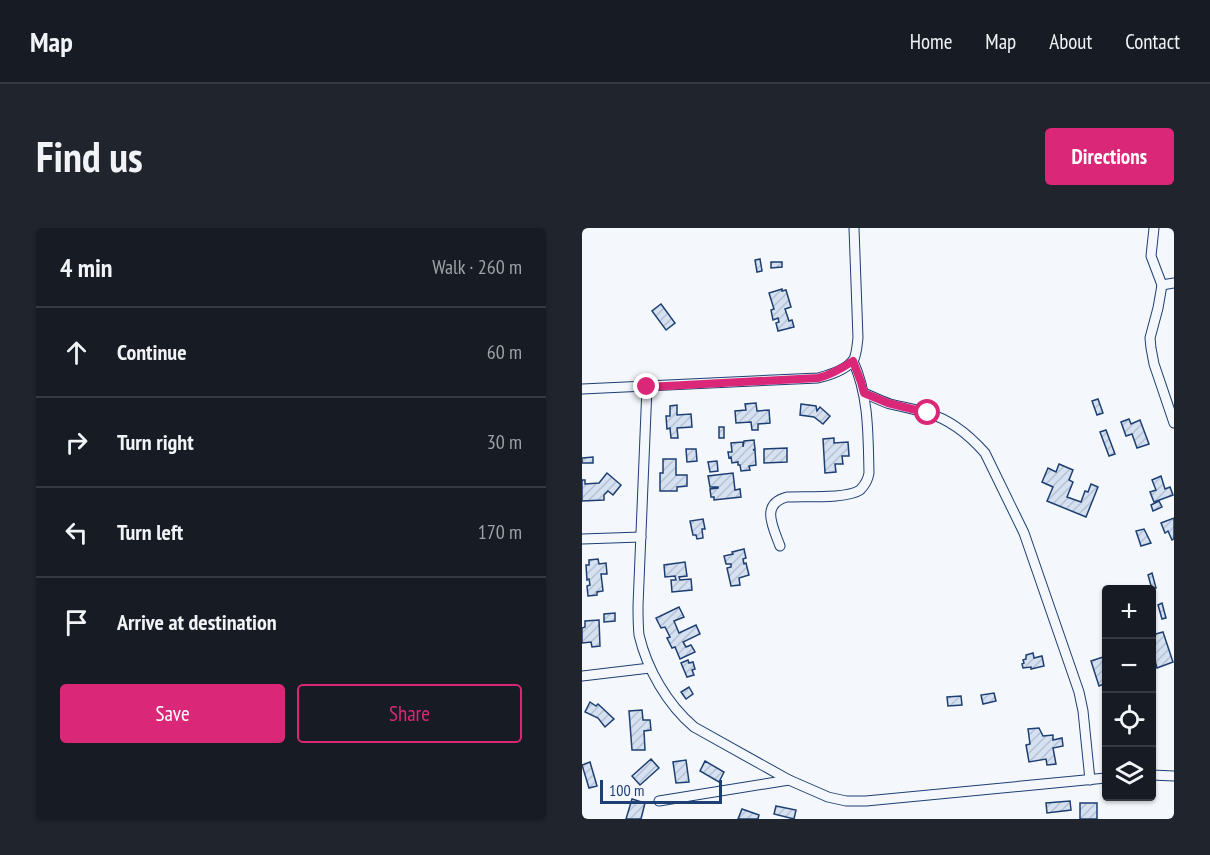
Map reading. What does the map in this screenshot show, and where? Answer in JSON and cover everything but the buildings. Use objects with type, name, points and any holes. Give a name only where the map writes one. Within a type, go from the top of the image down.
[{"type":"street","points":[[582,389],[818,378],[837,372],[853,361],[858,338],[854,228]]},
{"type":"street","points":[[1154,228],[1151,256],[1162,285],[1150,338],[1151,348],[1154,364],[1174,423]]},
{"type":"street","points":[[1162,285],[1174,283]]},
{"type":"street","points":[[780,546],[770,519],[770,512],[780,499],[787,496],[854,493],[868,479],[864,393],[853,361]]},
{"type":"street","points":[[647,387],[638,620],[641,641],[650,668],[664,693],[685,720],[789,780],[838,800],[855,802],[1102,779]]},
{"type":"street","points":[[864,393],[888,403],[940,418],[962,431],[985,453],[1024,533],[1079,692],[1090,780]]},
{"type":"street","points":[[582,539],[641,537]]},
{"type":"street","points":[[582,676],[650,668]]},
{"type":"street","points":[[1156,775],[1174,776]]},
{"type":"street","points":[[659,801],[789,780]]},
{"type":"route","points":[[647,387],[818,378],[837,372],[853,361],[864,393],[888,403],[928,413]]}]
